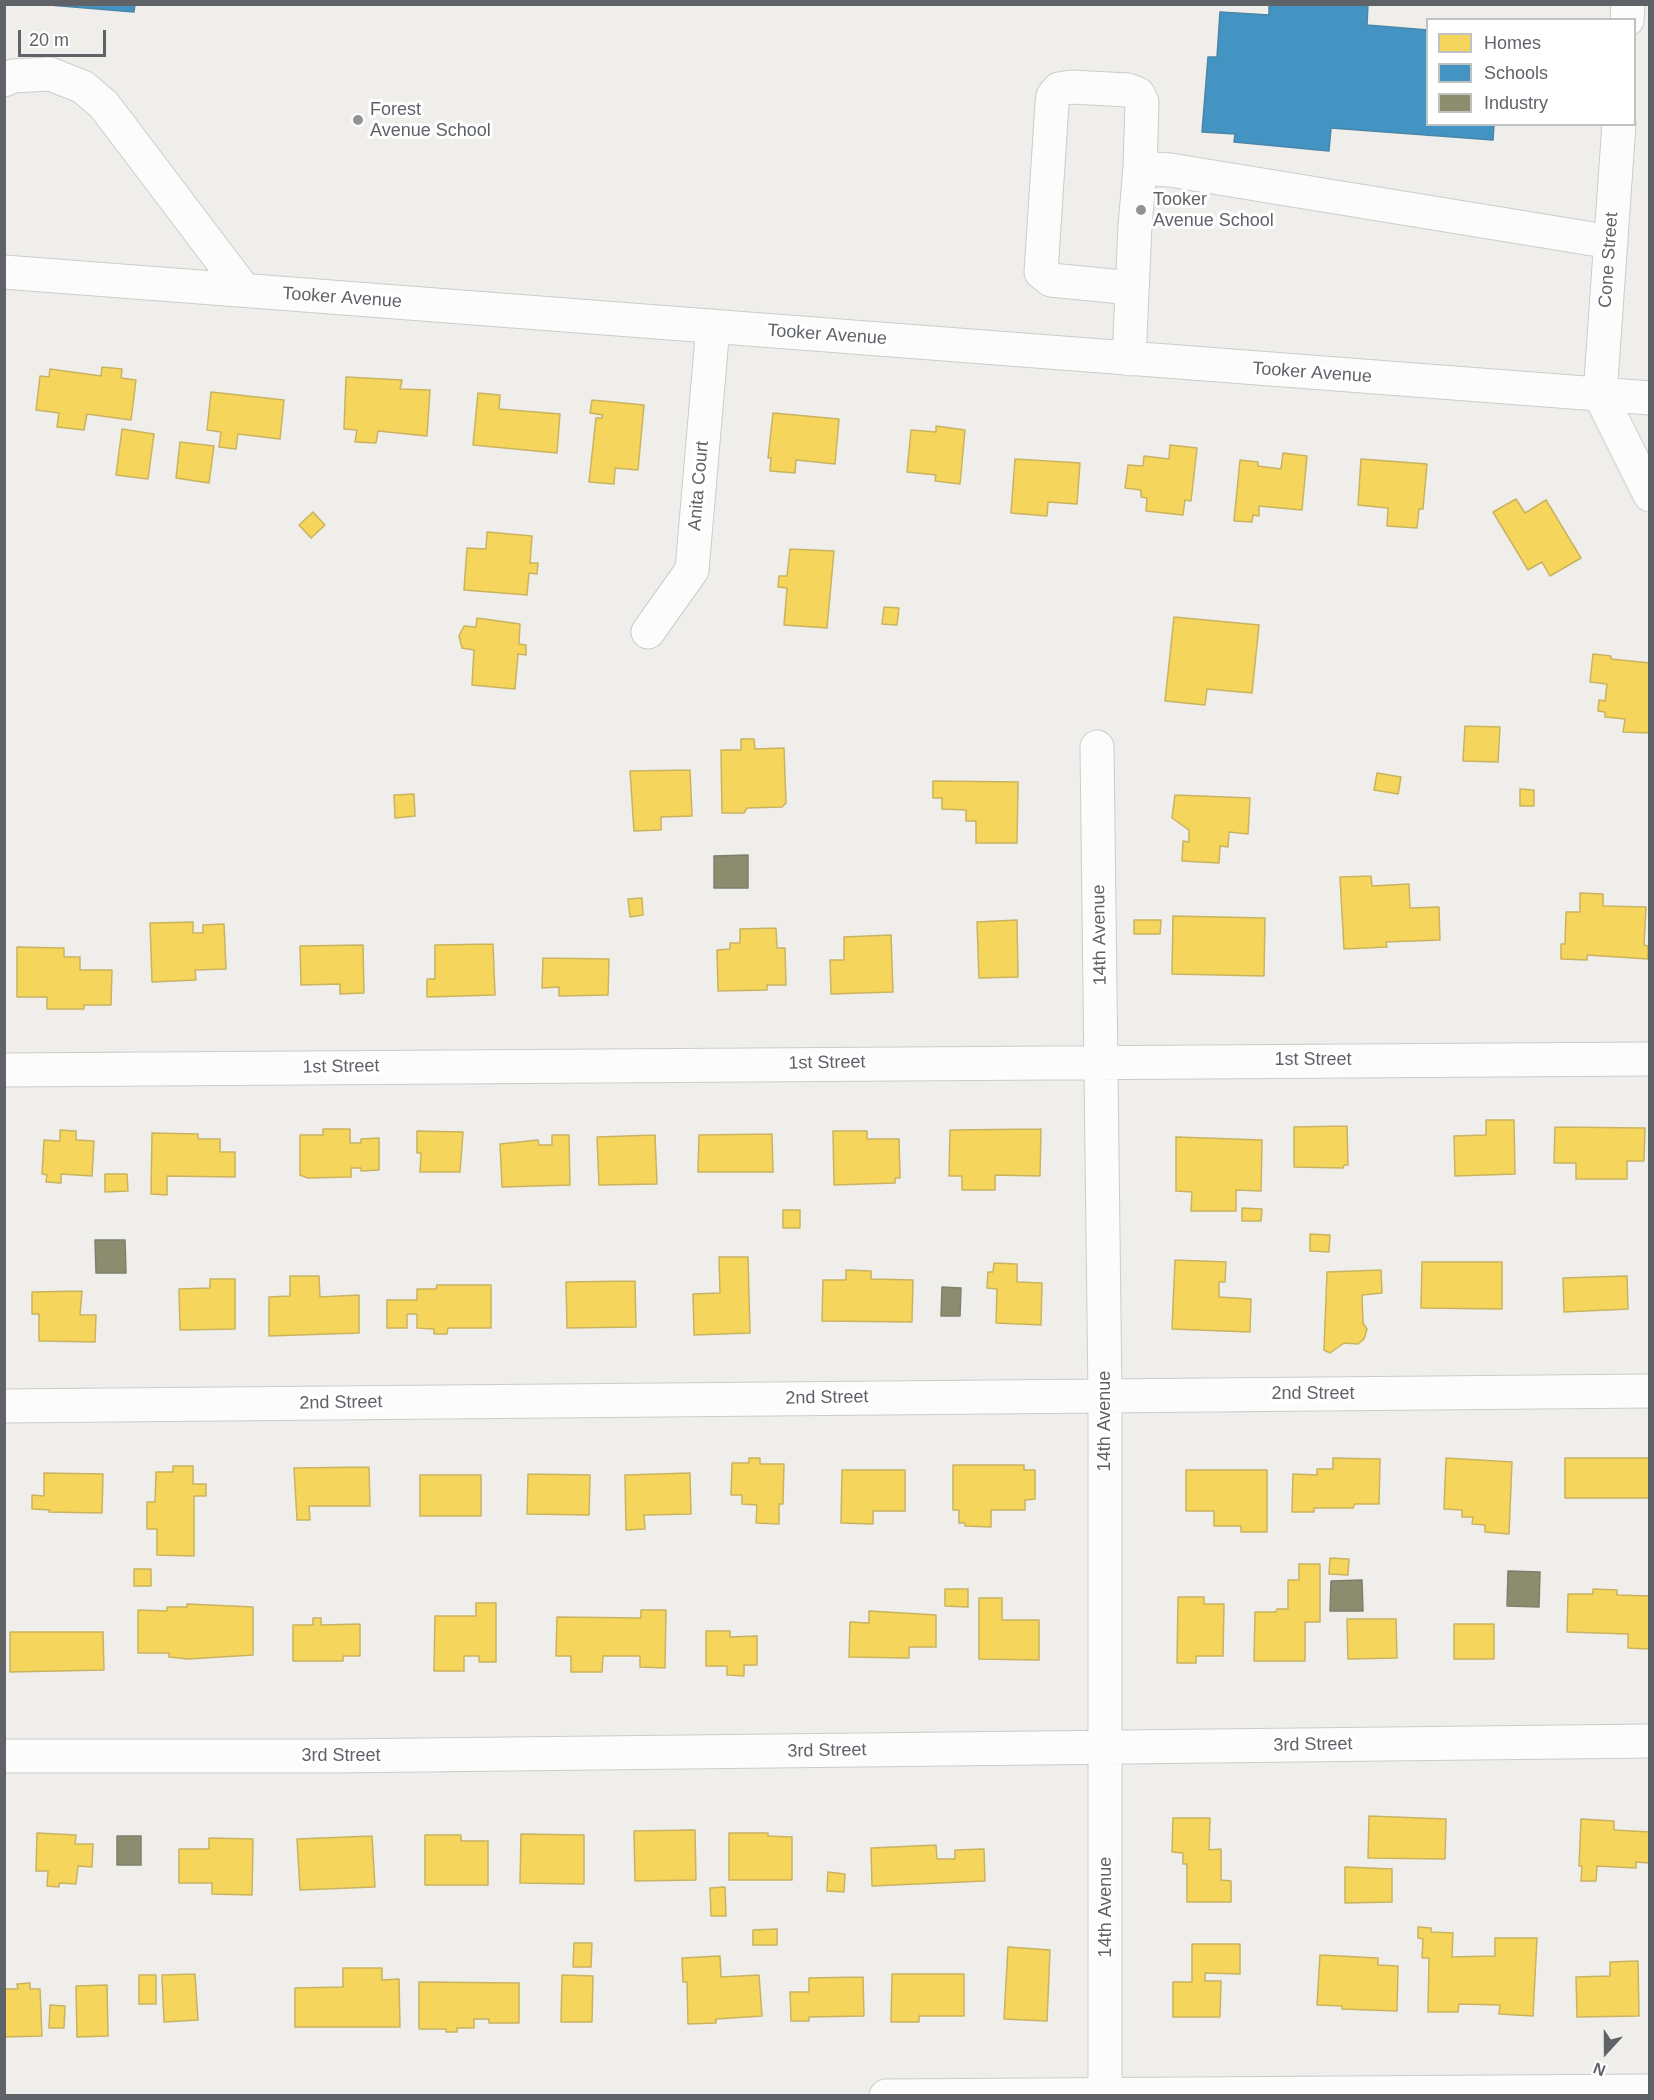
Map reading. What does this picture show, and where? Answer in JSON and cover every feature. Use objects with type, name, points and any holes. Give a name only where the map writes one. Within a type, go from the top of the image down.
[{"type":"street","points":[[4,80],[13,75],[50,74],[83,87],[104,105],[244,290]]},
{"type":"street","points":[[1129,359],[1132,288],[1155,169],[1142,102],[1138,94],[1128,90],[1082,87],[1059,89],[1053,96],[1052,104],[1041,272],[1051,280],[1132,288]]},
{"type":"street","name":"Cone Street","points":[[1600,395],[1619,126]]},
{"type":"street","points":[[1155,169],[1611,242]]},
{"type":"street","name":"Tooker Avenue","points":[[4,272],[1650,398]]},
{"type":"street","name":"Anita Court","points":[[648,632],[692,570],[713,326]]},
{"type":"street","points":[[1600,395],[1650,495]]},
{"type":"street","name":"14th Avenue","points":[[1097,747],[1105,1396],[1107,1748],[1105,2095]]},
{"type":"street","name":"1st Street","points":[[4,1070],[1650,1059]]},
{"type":"street","name":"2nd Street","points":[[4,1406],[1650,1391]]},
{"type":"street","name":"3rd Street","points":[[4,1756],[335,1756],[1650,1741]]},
{"type":"street","points":[[886,2096],[1650,2091]]},
{"type":"building: Homes","points":[[102,367],[122,369],[121,378],[136,380],[131,420],[87,414],[84,430],[57,427],[59,413],[36,410],[40,376],[49,377],[50,369],[101,376]]},
{"type":"building: Homes","points":[[346,377],[402,380],[400,389],[430,390],[427,436],[378,431],[376,443],[355,442],[357,430],[344,429]]},
{"type":"building: Homes","points":[[211,392],[284,400],[280,439],[238,434],[236,449],[219,447],[221,432],[207,430]]},
{"type":"building: Homes","points":[[478,393],[500,395],[499,409],[560,414],[557,453],[473,445]]},
{"type":"building: Homes","points":[[592,400],[644,405],[638,470],[615,468],[614,484],[589,482],[596,418],[602,418],[603,415],[590,413]]},
{"type":"building: Homes","points":[[773,413],[839,419],[835,464],[796,460],[795,473],[770,471],[771,458],[768,458]]},
{"type":"building: Homes","points":[[936,426],[965,430],[960,484],[935,481],[936,475],[907,472],[911,430],[936,432]]},
{"type":"building: Homes","points":[[122,429],[154,434],[148,479],[116,475]]},
{"type":"building: Homes","points":[[180,442],[214,446],[209,483],[176,478]]},
{"type":"building: Homes","points":[[1170,445],[1197,448],[1191,501],[1185,500],[1183,515],[1146,511],[1147,498],[1141,497],[1141,490],[1125,488],[1128,465],[1143,466],[1144,456],[1169,459]]},
{"type":"building: Homes","points":[[1283,453],[1307,456],[1302,510],[1259,506],[1259,516],[1253,515],[1252,522],[1234,521],[1240,460],[1258,462],[1258,466],[1281,469]]},
{"type":"building: Homes","points":[[1015,459],[1080,463],[1077,504],[1048,502],[1047,516],[1011,513]]},
{"type":"building: Homes","points":[[1361,459],[1427,464],[1423,509],[1419,509],[1417,528],[1387,526],[1388,508],[1358,505]]},
{"type":"building: Homes","points":[[1516,499],[1525,513],[1546,500],[1581,558],[1550,576],[1542,562],[1528,570],[1493,512]]},
{"type":"building: Homes","points":[[313,512],[325,525],[311,538],[299,525]]},
{"type":"building: Homes","points":[[487,532],[532,536],[530,563],[538,563],[537,574],[529,573],[527,595],[464,590],[467,548],[486,549]]},
{"type":"building: Homes","points":[[790,549],[834,551],[827,628],[784,625],[787,588],[778,587],[779,576],[787,576]]},
{"type":"building: Homes","points":[[884,607],[899,608],[897,625],[882,624]]},
{"type":"building: Homes","points":[[1174,617],[1259,625],[1252,693],[1207,689],[1205,705],[1165,701]]},
{"type":"building: Homes","points":[[477,618],[520,624],[519,644],[526,645],[526,655],[518,654],[515,689],[472,685],[474,650],[462,648],[459,636],[464,626],[476,627]]},
{"type":"building: Homes","points":[[1593,654],[1611,656],[1611,659],[1650,663],[1650,733],[1623,732],[1625,719],[1605,717],[1605,712],[1598,711],[1599,700],[1605,701],[1607,684],[1590,682]]},
{"type":"building: Homes","points":[[1465,726],[1500,727],[1498,762],[1463,761]]},
{"type":"building: Homes","points":[[741,739],[754,739],[755,749],[784,748],[786,803],[782,807],[747,808],[744,813],[722,813],[721,750],[741,750]]},
{"type":"building: Homes","points":[[690,770],[692,816],[661,817],[661,830],[634,831],[630,771]]},
{"type":"building: Homes","points":[[1377,773],[1401,777],[1398,794],[1374,790]]},
{"type":"building: Homes","points":[[933,781],[1018,782],[1017,843],[976,843],[976,821],[966,821],[966,810],[942,809],[942,798],[933,798]]},
{"type":"building: Homes","points":[[1520,789],[1534,790],[1534,806],[1520,806]]},
{"type":"building: Homes","points":[[414,794],[415,816],[395,818],[394,795]]},
{"type":"building: Homes","points":[[1175,795],[1250,798],[1248,834],[1229,832],[1228,847],[1220,846],[1219,863],[1182,861],[1183,841],[1189,842],[1189,830],[1172,818]]},
{"type":"building: Homes","points":[[1371,876],[1372,886],[1409,884],[1410,908],[1439,907],[1440,940],[1386,942],[1387,947],[1344,949],[1340,877]]},
{"type":"building: Homes","points":[[1580,893],[1603,894],[1603,906],[1646,907],[1644,945],[1648,946],[1648,959],[1587,955],[1587,960],[1561,959],[1561,944],[1565,944],[1566,912],[1580,912]]},
{"type":"building: Homes","points":[[642,898],[643,915],[630,917],[628,899]]},
{"type":"building: Homes","points":[[1173,916],[1265,918],[1264,976],[1172,974]]},
{"type":"building: Homes","points":[[1017,920],[1018,977],[979,978],[977,922]]},
{"type":"building: Homes","points":[[1134,920],[1161,920],[1160,934],[1134,934]]},
{"type":"building: Homes","points":[[193,922],[193,933],[203,933],[203,925],[224,924],[226,969],[195,970],[196,980],[152,982],[150,923]]},
{"type":"building: Homes","points":[[776,928],[777,948],[785,948],[786,985],[767,985],[767,990],[718,991],[717,950],[730,949],[730,943],[740,943],[740,929]]},
{"type":"building: Homes","points":[[891,935],[893,992],[831,994],[830,960],[844,960],[844,937]]},
{"type":"building: Homes","points":[[493,944],[495,995],[427,997],[427,979],[435,979],[435,945]]},
{"type":"building: Homes","points":[[363,945],[364,993],[340,994],[340,984],[301,985],[300,946]]},
{"type":"building: Homes","points":[[17,947],[64,948],[64,957],[80,957],[80,970],[112,970],[111,1005],[84,1005],[84,1009],[47,1009],[47,997],[17,997]]},
{"type":"building: Homes","points":[[543,958],[609,959],[608,995],[559,996],[559,987],[542,988]]},
{"type":"building: Homes","points":[[1486,1120],[1514,1120],[1515,1174],[1455,1176],[1454,1136],[1486,1135]]},
{"type":"building: Homes","points":[[1347,1126],[1348,1165],[1344,1165],[1343,1168],[1294,1167],[1294,1127]]},
{"type":"building: Homes","points":[[1555,1127],[1645,1128],[1644,1161],[1627,1161],[1627,1179],[1576,1179],[1576,1163],[1554,1163]]},
{"type":"building: Homes","points":[[323,1129],[350,1129],[350,1143],[361,1143],[361,1139],[379,1138],[379,1170],[361,1171],[361,1168],[351,1168],[351,1177],[308,1178],[300,1175],[300,1135],[323,1135]]},
{"type":"building: Homes","points":[[1041,1129],[1040,1176],[995,1175],[995,1190],[962,1190],[962,1176],[949,1176],[950,1130]]},
{"type":"building: Homes","points":[[60,1130],[76,1131],[76,1140],[94,1141],[92,1176],[61,1174],[61,1183],[46,1182],[47,1175],[42,1174],[44,1140],[60,1141]]},
{"type":"building: Homes","points":[[417,1131],[463,1132],[460,1172],[420,1172],[421,1153],[417,1153]]},
{"type":"building: Homes","points":[[833,1131],[867,1131],[867,1139],[899,1139],[900,1178],[895,1178],[895,1183],[834,1185]]},
{"type":"building: Homes","points":[[152,1133],[198,1134],[198,1139],[220,1139],[220,1152],[235,1152],[235,1177],[167,1176],[167,1195],[151,1194]]},
{"type":"building: Homes","points":[[772,1134],[773,1172],[698,1172],[699,1135]]},
{"type":"building: Homes","points":[[552,1135],[569,1135],[570,1185],[502,1187],[500,1144],[538,1140],[539,1145],[552,1145]]},
{"type":"building: Homes","points":[[655,1135],[657,1184],[599,1185],[597,1137]]},
{"type":"building: Homes","points":[[1176,1137],[1262,1140],[1261,1191],[1236,1190],[1236,1211],[1191,1211],[1192,1192],[1176,1191]]},
{"type":"building: Homes","points":[[105,1174],[127,1174],[128,1191],[105,1192]]},
{"type":"building: Homes","points":[[1242,1208],[1262,1209],[1261,1221],[1242,1221]]},
{"type":"building: Homes","points":[[783,1210],[800,1210],[800,1228],[783,1228]]},
{"type":"building: Homes","points":[[1310,1234],[1330,1235],[1329,1252],[1310,1251]]},
{"type":"building: Homes","points":[[719,1257],[748,1257],[750,1333],[694,1335],[693,1294],[720,1293]]},
{"type":"building: Homes","points":[[1175,1260],[1226,1262],[1225,1282],[1219,1282],[1219,1297],[1251,1299],[1250,1332],[1172,1329]]},
{"type":"building: Homes","points":[[1422,1262],[1502,1262],[1502,1309],[1421,1308]]},
{"type":"building: Homes","points":[[994,1263],[1017,1264],[1017,1282],[1042,1283],[1041,1325],[996,1323],[997,1289],[987,1288],[988,1272],[993,1272]]},
{"type":"building: Homes","points":[[846,1270],[871,1271],[871,1279],[913,1280],[912,1322],[822,1321],[823,1280],[846,1280]]},
{"type":"building: Homes","points":[[1381,1270],[1382,1293],[1362,1295],[1363,1323],[1367,1329],[1364,1339],[1358,1344],[1344,1343],[1330,1353],[1324,1350],[1327,1272]]},
{"type":"building: Homes","points":[[290,1276],[319,1276],[320,1297],[359,1295],[359,1333],[269,1336],[269,1297],[290,1296]]},
{"type":"building: Homes","points":[[1627,1276],[1628,1309],[1564,1312],[1563,1278]]},
{"type":"building: Homes","points":[[210,1279],[235,1279],[235,1329],[180,1330],[179,1289],[210,1288]]},
{"type":"building: Homes","points":[[635,1281],[636,1327],[567,1328],[566,1282]]},
{"type":"building: Homes","points":[[437,1285],[491,1285],[491,1328],[448,1328],[447,1334],[434,1334],[434,1329],[417,1328],[417,1314],[407,1314],[407,1328],[387,1328],[387,1300],[417,1300],[417,1289],[436,1289]]},
{"type":"building: Homes","points":[[82,1291],[80,1315],[96,1315],[95,1342],[39,1341],[39,1314],[32,1314],[32,1292]]},
{"type":"building: Homes","points":[[749,1458],[760,1458],[760,1464],[784,1464],[783,1504],[779,1504],[779,1524],[756,1523],[757,1505],[742,1504],[742,1495],[731,1495],[732,1463],[749,1463]]},
{"type":"building: Homes","points":[[1333,1458],[1380,1459],[1379,1504],[1355,1504],[1353,1508],[1314,1508],[1314,1512],[1292,1512],[1293,1474],[1317,1475],[1317,1469],[1333,1469]]},
{"type":"building: Homes","points":[[1446,1458],[1512,1462],[1509,1534],[1485,1532],[1485,1525],[1472,1524],[1473,1517],[1462,1517],[1462,1510],[1444,1509]]},
{"type":"building: Homes","points":[[1565,1458],[1650,1458],[1650,1498],[1565,1498]]},
{"type":"building: Homes","points":[[953,1465],[1024,1465],[1024,1470],[1035,1470],[1035,1499],[1025,1500],[1025,1510],[991,1510],[991,1527],[965,1526],[965,1523],[959,1523],[959,1510],[953,1510]]},
{"type":"building: Homes","points":[[173,1466],[193,1466],[193,1484],[206,1484],[206,1496],[194,1496],[194,1556],[157,1555],[157,1529],[147,1529],[147,1502],[155,1502],[156,1472],[173,1472]]},
{"type":"building: Homes","points":[[369,1467],[370,1506],[309,1506],[310,1520],[297,1520],[294,1468]]},
{"type":"building: Homes","points":[[842,1470],[905,1470],[905,1511],[873,1511],[873,1524],[841,1523]]},
{"type":"building: Homes","points":[[1186,1470],[1267,1470],[1267,1532],[1241,1532],[1241,1526],[1214,1526],[1214,1511],[1186,1511]]},
{"type":"building: Homes","points":[[44,1473],[103,1474],[102,1513],[49,1512],[50,1510],[32,1509],[32,1495],[44,1496]]},
{"type":"building: Homes","points":[[690,1473],[691,1514],[644,1515],[645,1529],[626,1530],[625,1475]]},
{"type":"building: Homes","points":[[528,1474],[590,1475],[589,1515],[527,1514]]},
{"type":"building: Homes","points":[[420,1475],[481,1475],[481,1516],[420,1516]]},
{"type":"building: Homes","points":[[1330,1558],[1349,1559],[1348,1575],[1329,1574]]},
{"type":"building: Homes","points":[[1299,1564],[1320,1564],[1320,1622],[1305,1622],[1305,1661],[1254,1661],[1255,1612],[1276,1612],[1277,1609],[1288,1609],[1288,1580],[1299,1580]]},
{"type":"building: Homes","points":[[134,1569],[151,1569],[151,1586],[134,1586]]},
{"type":"building: Homes","points":[[945,1589],[968,1589],[968,1607],[945,1606]]},
{"type":"building: Homes","points":[[1593,1589],[1617,1590],[1617,1595],[1650,1596],[1650,1649],[1628,1648],[1628,1634],[1567,1632],[1568,1594],[1593,1594]]},
{"type":"building: Homes","points":[[1178,1597],[1204,1597],[1204,1604],[1224,1604],[1223,1656],[1196,1656],[1196,1663],[1177,1663]]},
{"type":"building: Homes","points":[[979,1598],[1002,1598],[1002,1620],[1039,1620],[1039,1660],[979,1659]]},
{"type":"building: Homes","points":[[476,1603],[496,1603],[496,1662],[479,1662],[479,1656],[464,1656],[464,1671],[434,1671],[435,1616],[476,1616]]},
{"type":"building: Homes","points":[[187,1604],[253,1607],[253,1655],[188,1659],[169,1657],[169,1653],[138,1653],[138,1610],[167,1611],[167,1607],[187,1607]]},
{"type":"building: Homes","points":[[641,1610],[666,1610],[665,1668],[640,1667],[640,1656],[603,1656],[602,1672],[571,1672],[571,1656],[556,1656],[557,1617],[641,1618]]},
{"type":"building: Homes","points":[[869,1611],[936,1615],[936,1647],[909,1647],[909,1658],[849,1657],[850,1622],[869,1623]]},
{"type":"building: Homes","points":[[313,1618],[321,1618],[321,1625],[360,1624],[360,1656],[343,1656],[343,1661],[293,1661],[293,1625],[313,1625]]},
{"type":"building: Homes","points":[[1347,1619],[1396,1619],[1397,1658],[1348,1659]]},
{"type":"building: Homes","points":[[1454,1624],[1494,1624],[1494,1659],[1454,1659]]},
{"type":"building: Homes","points":[[706,1631],[730,1631],[730,1637],[757,1636],[757,1665],[744,1665],[744,1676],[727,1675],[727,1666],[706,1666]]},
{"type":"building: Homes","points":[[10,1632],[103,1632],[104,1670],[10,1672]]},
{"type":"building: Homes","points":[[1369,1816],[1446,1819],[1445,1859],[1368,1858]]},
{"type":"building: Homes","points":[[1173,1818],[1210,1818],[1209,1850],[1221,1849],[1221,1880],[1231,1881],[1231,1902],[1187,1902],[1187,1864],[1183,1864],[1183,1853],[1172,1852]]},
{"type":"building: Homes","points":[[1581,1819],[1614,1821],[1614,1830],[1650,1832],[1649,1863],[1636,1862],[1636,1868],[1597,1866],[1596,1881],[1581,1881],[1582,1866],[1579,1866]]},
{"type":"building: Homes","points":[[695,1830],[696,1880],[635,1881],[634,1831]]},
{"type":"building: Homes","points":[[37,1833],[76,1835],[75,1844],[93,1844],[92,1867],[78,1866],[76,1884],[59,1883],[59,1887],[47,1886],[48,1871],[36,1871]]},
{"type":"building: Homes","points":[[729,1833],[768,1833],[768,1836],[792,1837],[792,1880],[729,1880]]},
{"type":"building: Homes","points":[[521,1834],[584,1835],[584,1884],[520,1883]]},
{"type":"building: Homes","points":[[425,1835],[461,1835],[461,1841],[488,1841],[488,1885],[425,1885]]},
{"type":"building: Homes","points":[[372,1836],[375,1887],[300,1890],[297,1839]]},
{"type":"building: Homes","points":[[209,1838],[253,1839],[252,1895],[212,1894],[212,1883],[179,1883],[179,1849],[209,1849]]},
{"type":"building: Homes","points":[[936,1845],[937,1859],[955,1859],[955,1850],[984,1849],[985,1881],[872,1886],[871,1848]]},
{"type":"building: Homes","points":[[1345,1867],[1392,1869],[1392,1902],[1345,1903]]},
{"type":"building: Homes","points":[[828,1872],[845,1874],[844,1892],[827,1891]]},
{"type":"building: Homes","points":[[725,1887],[726,1916],[711,1916],[710,1888]]},
{"type":"building: Homes","points":[[1418,1927],[1431,1928],[1431,1932],[1453,1933],[1452,1957],[1495,1956],[1495,1938],[1537,1938],[1533,2016],[1499,2014],[1500,2005],[1459,2004],[1458,2012],[1428,2012],[1429,1958],[1422,1958],[1423,1939],[1418,1938]]},
{"type":"building: Homes","points":[[777,1929],[777,1945],[753,1945],[753,1930]]},
{"type":"building: Homes","points":[[574,1943],[592,1943],[591,1967],[573,1967]]},
{"type":"building: Homes","points":[[1192,1944],[1240,1944],[1240,1974],[1205,1973],[1205,1981],[1221,1981],[1220,2017],[1173,2017],[1173,1982],[1192,1982]]},
{"type":"building: Homes","points":[[1008,1947],[1050,1950],[1047,2021],[1004,2019]]},
{"type":"building: Homes","points":[[1320,1955],[1378,1958],[1378,1965],[1398,1966],[1397,2011],[1342,2009],[1342,2006],[1317,2005]]},
{"type":"building: Homes","points":[[720,1956],[721,1977],[759,1975],[762,2016],[716,2019],[716,2023],[688,2024],[687,1982],[683,1982],[682,1958]]},
{"type":"building: Homes","points":[[1638,1961],[1639,2016],[1577,2017],[1576,1977],[1610,1976],[1610,1962]]},
{"type":"building: Homes","points":[[343,1968],[382,1968],[382,1980],[399,1979],[400,2027],[295,2027],[295,1988],[343,1987]]},
{"type":"building: Homes","points":[[195,1974],[198,2020],[164,2022],[162,1975]]},
{"type":"building: Homes","points":[[892,1974],[964,1974],[964,2016],[919,2016],[919,2022],[891,2022]]},
{"type":"building: Homes","points":[[139,1975],[156,1975],[156,2004],[139,2004]]},
{"type":"building: Homes","points":[[562,1975],[593,1976],[592,2022],[561,2022]]},
{"type":"building: Homes","points":[[863,1977],[864,2016],[809,2017],[809,2021],[791,2021],[790,1992],[809,1992],[809,1978]]},
{"type":"building: Homes","points":[[419,1982],[519,1983],[519,2023],[489,2023],[489,2019],[474,2019],[474,2028],[457,2028],[457,2032],[446,2032],[446,2029],[419,2029]]},
{"type":"building: Homes","points":[[30,1983],[30,1989],[40,1989],[42,2036],[4,2037],[4,1989],[18,1989],[17,1984]]},
{"type":"building: Homes","points":[[107,1985],[108,2036],[77,2037],[76,1986]]},
{"type":"building: Homes","points":[[50,2005],[65,2006],[64,2028],[49,2028]]},
{"type":"building: Schools","points":[[37,4],[135,4],[134,12]]},
{"type":"building: Schools","points":[[1269,4],[1368,4],[1367,25],[1426,30],[1426,126],[1494,126],[1493,140],[1331,128],[1329,151],[1234,142],[1235,134],[1202,132],[1208,57],[1217,57],[1220,12],[1269,15]]},
{"type":"building: Industry","points":[[748,855],[748,888],[714,888],[714,856]]},
{"type":"building: Industry","points":[[95,1240],[125,1240],[126,1273],[96,1273]]},
{"type":"building: Industry","points":[[942,1287],[961,1288],[960,1316],[941,1316]]},
{"type":"building: Industry","points":[[1508,1571],[1540,1572],[1539,1607],[1507,1606]]},
{"type":"building: Industry","points":[[1362,1580],[1363,1611],[1330,1611],[1331,1581]]},
{"type":"building: Industry","points":[[117,1836],[141,1836],[141,1865],[117,1865]]},
{"type":"place","name":"Forest Avenue School","points":[[358,120]]},
{"type":"place","name":"Tooker Avenue School","points":[[1141,210]]}]
